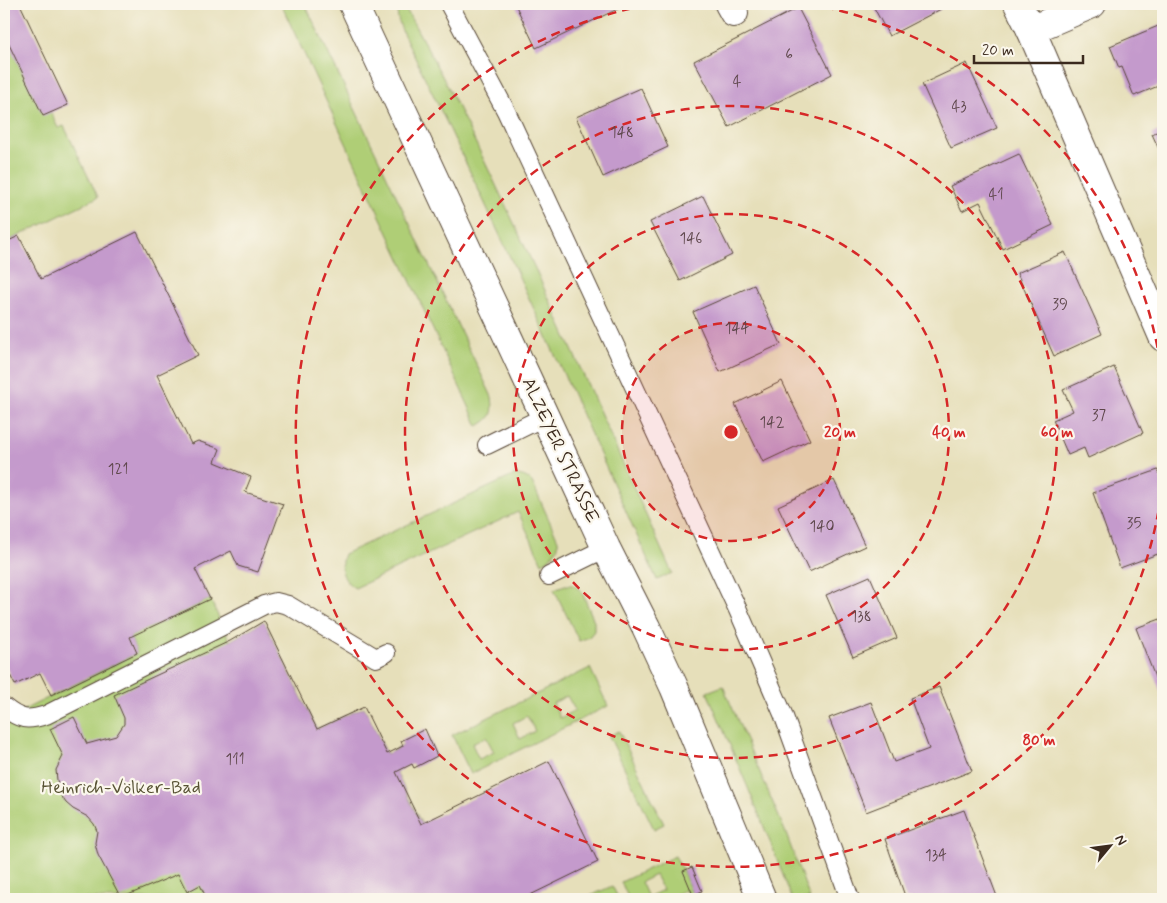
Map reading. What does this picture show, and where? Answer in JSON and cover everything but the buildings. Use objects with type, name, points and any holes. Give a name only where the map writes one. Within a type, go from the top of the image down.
[{"type":"street","name":"ALZEYER STRASSE","points":[[353,4],[606,548],[674,687],[762,899]]},
{"type":"street","points":[[1018,4],[1031,30],[1163,337]]},
{"type":"street","points":[[1031,30],[1092,4]]},
{"type":"lane","points":[[449,4],[514,128],[738,610],[783,714],[850,899]]},
{"type":"lane","points":[[487,445],[546,416]]},
{"type":"lane","points":[[548,576],[606,548]]},
{"type":"lane","points":[[4,707],[24,719],[34,719],[46,715],[264,605],[276,602],[288,605],[376,658],[386,653]]},
{"type":"green space","points":[[281,4],[305,4],[492,397],[493,407],[490,418],[478,426]]},
{"type":"green space","points":[[399,4],[403,4],[478,147],[535,268],[672,573],[657,580],[501,237],[403,33],[397,15]]},
{"type":"green space","points":[[4,14],[58,128],[64,126],[98,197],[4,243]]},
{"type":"green space","points":[[515,475],[520,475],[532,482],[558,540],[558,547],[549,559],[542,563],[518,512],[355,588],[344,578],[342,564],[344,554]]},
{"type":"green space","points":[[565,585],[573,585],[581,590],[594,621],[594,631],[589,637],[579,641],[554,589]]},
{"type":"green space","name":"Heinrich-Völker-Bad","points":[[210,599],[230,641],[264,621],[317,729],[364,707],[387,754],[403,746],[396,772],[458,899],[4,899],[4,720],[137,653],[130,637]]},
{"type":"green space","points":[[590,668],[608,706],[471,774],[452,735]],"holes":[[[567,696],[575,710],[560,718],[553,703]],[[527,716],[535,731],[520,739],[513,723]],[[486,737],[494,752],[479,759],[472,744]]]},
{"type":"green space","points":[[723,686],[785,831],[810,899],[792,899],[751,795],[707,692]]},
{"type":"green space","points":[[619,731],[664,824],[654,829],[609,736]]},
{"type":"green space","points":[[675,856],[694,899],[689,899],[685,890],[666,899],[629,899],[621,882]],"holes":[[[655,875],[663,890],[648,897],[641,882]]]},
{"type":"green space","points":[[612,886],[619,899],[615,896],[608,899],[584,899]]}]
